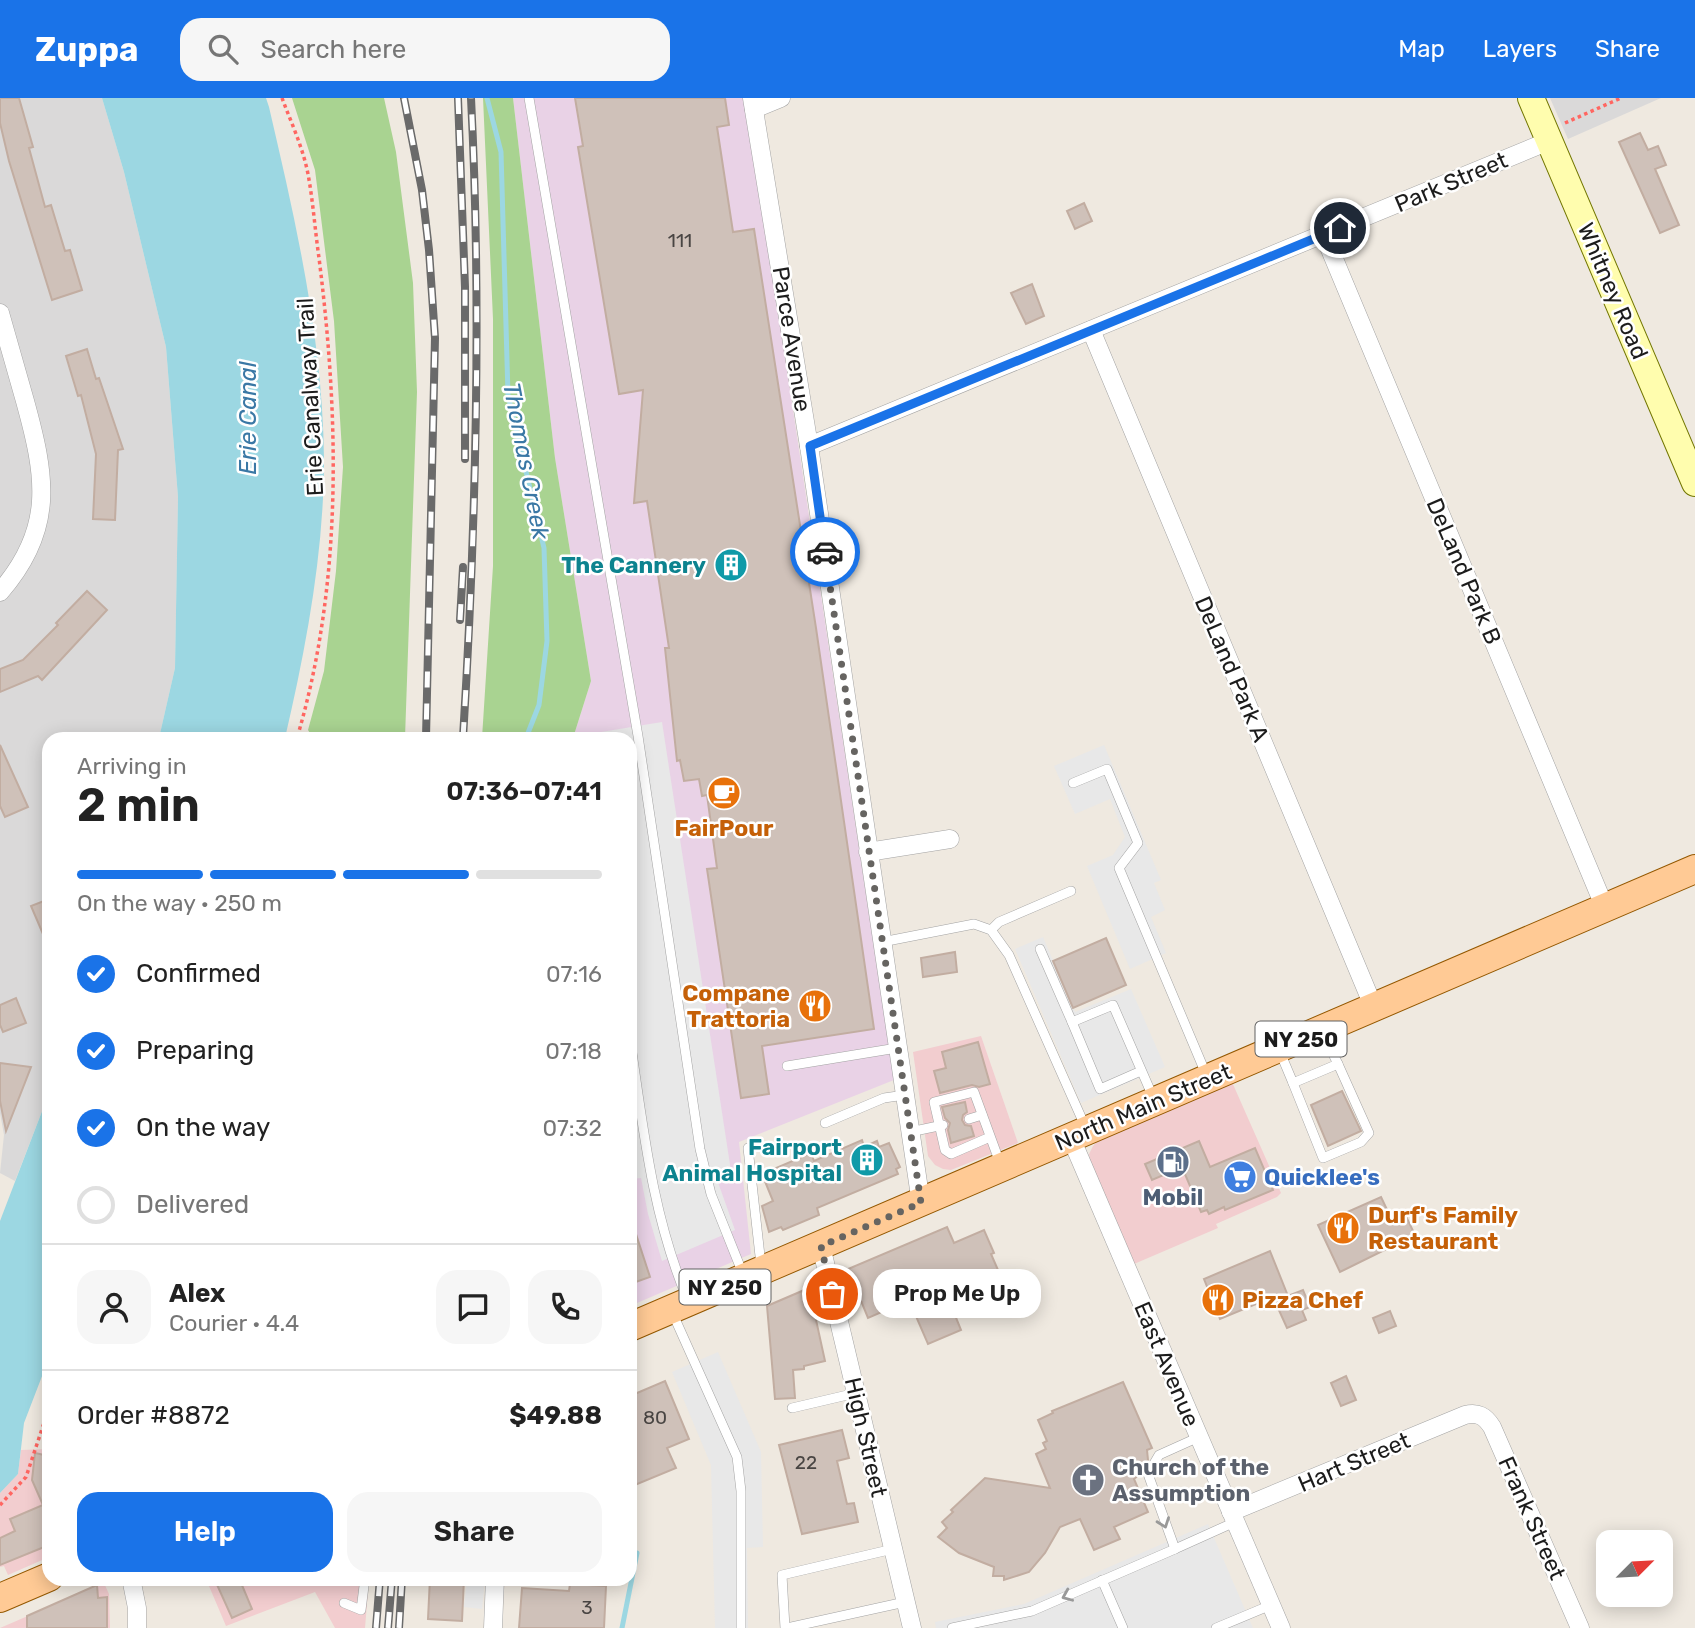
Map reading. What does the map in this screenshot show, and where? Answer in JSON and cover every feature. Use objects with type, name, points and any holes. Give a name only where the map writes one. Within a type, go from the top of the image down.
[{"type":"main road","name":"Whitney Road","points":[[1531,98],[1558,132],[1695,483]]},
{"type":"main road","name":"North Main Street","points":[[637,1324],[1695,869]]},
{"type":"main road","points":[[0,1598],[42,1580]]},
{"type":"street","points":[[753,104],[781,98]]},
{"type":"street","name":"Parce Avenue","points":[[753,104],[810,446],[921,1203]]},
{"type":"street","name":"Park Street","points":[[810,446],[1324,235],[1558,132]]},
{"type":"street","name":"DeLand Park B","points":[[1324,235],[1605,908]]},
{"type":"street","points":[[0,313],[35,438],[41,470],[42,499],[39,521],[30,548],[17,573],[0,592]]},
{"type":"street","name":"DeLand Park A","points":[[1091,330],[1374,1008]]},
{"type":"street","points":[[868,852],[950,839]]},
{"type":"street","name":"East Avenue","points":[[1079,1135],[1199,1437],[1281,1628]]},
{"type":"street","name":"High Street","points":[[821,1246],[912,1628]]},
{"type":"street","name":"Hart Street","points":[[1233,1517],[1465,1415],[1477,1414]]},
{"type":"street","name":"Frank Street","points":[[1477,1414],[1492,1427],[1580,1628]]},
{"type":"street","points":[[133,1586],[137,1628]]},
{"type":"street","points":[[493,1628],[495,1586]]},
{"type":"lane","points":[[529,98],[638,737],[699,1149],[711,1194],[753,1275]]},
{"type":"lane","points":[[1073,783],[1107,769],[1138,843],[1119,867],[1208,1079]]},
{"type":"lane","points":[[991,930],[999,922],[1070,891]]},
{"type":"lane","points":[[882,942],[974,924],[991,930],[1009,955],[1079,1135]]},
{"type":"lane","points":[[1040,949],[1100,1089],[1141,1071]]},
{"type":"lane","points":[[1072,1022],[1113,1005],[1155,1102]]},
{"type":"lane","points":[[1279,1049],[1323,1157],[1361,1142],[1369,1133],[1322,1030]]},
{"type":"lane","points":[[787,1066],[897,1048]]},
{"type":"lane","points":[[1293,1083],[1338,1063]]},
{"type":"lane","points":[[637,1082],[659,1216],[678,1278],[680,1307],[737,1457],[741,1492],[741,1628]]},
{"type":"lane","points":[[990,1137],[951,1154],[945,1150],[934,1102],[974,1092],[1002,1168]]},
{"type":"lane","points":[[825,1123],[884,1098],[905,1095]]},
{"type":"lane","points":[[969,1119],[982,1115]]},
{"type":"lane","points":[[910,1132],[941,1125]]},
{"type":"lane","points":[[748,1148],[753,1275]]},
{"type":"lane","points":[[792,1408],[856,1393]]},
{"type":"lane","points":[[1175,1549],[1148,1474],[1159,1455],[1199,1437]]},
{"type":"lane","points":[[952,1628],[1032,1611],[1175,1549],[1233,1517]]},
{"type":"lane","points":[[893,1549],[782,1575],[791,1628],[905,1602]]},
{"type":"lane","points":[[1102,1580],[1123,1628]]},
{"type":"lane","points":[[344,1603],[361,1610],[364,1586]]},
{"type":"lane","points":[[1216,1628],[1271,1605]]},
{"type":"path","name":"Erie Canalway Trail","points":[[282,98],[308,171],[328,327],[335,474],[325,595],[311,691],[299,732]]},
{"type":"path","points":[[1558,132],[1621,98]]},
{"type":"path","points":[[0,1505],[26,1477],[42,1429]]},
{"type":"shaded area","points":[[0,98],[102,98],[124,172],[166,347],[178,497],[175,668],[160,732],[42,732],[42,1111],[15,1181],[0,1173],[4,1135],[0,1113]]},
{"type":"shaded area","points":[[513,98],[746,98],[894,1080],[739,1142],[751,1254],[637,1303],[637,732],[575,732],[591,681],[555,458]]},
{"type":"shaded area","points":[[1550,98],[1661,98],[1568,139]]},
{"type":"shaded area","points":[[662,722],[731,1171],[715,1174],[735,1230],[662,1261],[641,1178],[637,1178],[637,732],[601,732]]},
{"type":"shaded area","points":[[1104,745],[1161,880],[1154,883],[1165,910],[1151,917],[1166,953],[1130,969],[1087,866],[1113,855],[1125,837],[1110,799],[1075,814],[1054,766]]},
{"type":"shaded area","points":[[1043,937],[1075,1012],[1131,989],[1165,1067],[1081,1103],[1015,949]]},
{"type":"shaded area","points":[[981,1036],[1018,1143],[951,1170],[943,1169],[935,1165],[928,1156],[913,1052]]},
{"type":"shaded area","points":[[1232,1082],[1281,1193],[1216,1224],[1218,1228],[1134,1264],[1090,1162],[1089,1154],[1093,1146],[1099,1139]]},
{"type":"shaded area","points":[[718,1352],[761,1452],[763,1547],[747,1548],[748,1628],[715,1628],[711,1465],[672,1372]]},
{"type":"shaded area","points":[[42,1449],[42,1560],[8,1575],[4,1566],[0,1567],[0,1493],[18,1474],[21,1450]]},
{"type":"shaded area","points":[[1208,1524],[1253,1628],[936,1628],[935,1622],[1024,1604]]},
{"type":"shaded area","points":[[97,1586],[105,1586],[109,1594],[110,1628],[0,1628]]},
{"type":"shaded area","points":[[209,1586],[368,1586],[365,1628],[335,1628],[315,1592],[226,1626]]},
{"type":"shaded area","points":[[466,1586],[484,1586],[482,1609],[464,1607]]},
{"type":"green space","points":[[292,98],[384,98],[396,152],[413,283],[417,392],[405,732],[308,730],[324,671],[336,571],[343,467],[334,321],[315,170]]},
{"type":"green space","points":[[483,98],[513,98],[555,458],[591,681],[575,732],[482,732],[493,566],[493,319]]},
{"type":"water","name":"Erie Canal","points":[[102,98],[266,98],[306,282],[319,370],[324,459],[317,565],[300,670],[286,732],[160,732],[175,668],[178,497],[166,347],[124,172]]},
{"type":"water","points":[[42,1111],[42,1376],[24,1423],[18,1474],[0,1493],[0,1221]]},
{"type":"building","points":[[0,98],[19,98],[33,147],[29,148],[45,207],[51,205],[65,251],[70,250],[82,290],[52,300],[9,161],[0,123]]},
{"type":"building","name":"The Cannery","points":[[575,98],[725,98],[729,125],[717,127],[733,232],[754,229],[816,628],[874,1029],[762,1046],[769,1094],[741,1098],[707,869],[717,868],[707,795],[702,796],[699,779],[684,781],[680,760],[677,761],[665,648],[669,648],[647,501],[634,503],[643,390],[619,394],[578,147],[583,146]]},
{"type":"building","points":[[1640,133],[1648,150],[1658,146],[1666,165],[1655,169],[1679,225],[1660,233],[1619,142]]},
{"type":"building","points":[[1084,203],[1092,221],[1075,229],[1067,211]]},
{"type":"building","points":[[1032,284],[1044,316],[1026,324],[1011,293]]},
{"type":"building","points":[[87,349],[123,449],[118,450],[115,520],[93,519],[96,454],[81,395],[78,396],[66,356]]},
{"type":"building","points":[[87,591],[107,610],[42,680],[38,676],[0,692],[0,669],[23,660]]},
{"type":"building","points":[[0,745],[28,807],[5,817],[0,806]]},
{"type":"building","points":[[42,902],[42,932],[31,906]]},
{"type":"building","points":[[1106,938],[1126,985],[1073,1008],[1053,961]]},
{"type":"building","points":[[955,952],[957,972],[923,977],[921,958]]},
{"type":"building","points":[[16,998],[26,1023],[3,1032],[0,1025],[0,1005]]},
{"type":"building","points":[[978,1042],[990,1084],[979,1087],[972,1085],[940,1093],[934,1071],[946,1068],[942,1052]]},
{"type":"building","points":[[0,1063],[31,1067],[6,1131],[0,1101]]},
{"type":"building","points":[[1342,1091],[1361,1131],[1328,1146],[1311,1105]]},
{"type":"building","points":[[965,1102],[967,1112],[962,1120],[965,1125],[971,1126],[974,1136],[951,1143],[948,1130],[950,1123],[945,1118],[942,1107]]},
{"type":"building","points":[[862,1140],[864,1147],[877,1141],[879,1147],[889,1143],[900,1167],[896,1169],[898,1174],[817,1208],[819,1215],[783,1230],[781,1227],[769,1232],[762,1206],[773,1201],[762,1174],[811,1153],[814,1161]]},
{"type":"building","name":"Quicklee's","points":[[1199,1141],[1210,1167],[1255,1148],[1273,1190],[1209,1214],[1207,1210],[1201,1212],[1182,1167],[1152,1180],[1145,1164]]},
{"type":"building","points":[[1381,1197],[1390,1216],[1403,1210],[1415,1235],[1340,1272],[1318,1225]]},
{"type":"building","points":[[947,1227],[954,1243],[984,1230],[998,1270],[946,1293],[961,1330],[928,1344],[909,1300],[868,1318],[848,1269]]},
{"type":"building","points":[[637,1237],[650,1277],[637,1282]]},
{"type":"building","points":[[1270,1251],[1288,1296],[1303,1290],[1310,1307],[1302,1310],[1306,1320],[1287,1328],[1273,1297],[1220,1319],[1204,1279]]},
{"type":"building","points":[[809,1288],[825,1361],[793,1370],[795,1398],[775,1399],[767,1306]]},
{"type":"building","points":[[1390,1311],[1396,1326],[1379,1333],[1373,1318]]},
{"type":"building","points":[[1346,1376],[1356,1400],[1341,1406],[1331,1383]]},
{"type":"building","points":[[665,1381],[689,1439],[667,1448],[676,1468],[637,1484],[637,1393]]},
{"type":"building","name":"Church of the Assumption","points":[[1123,1382],[1152,1448],[1147,1450],[1148,1460],[1134,1479],[1148,1512],[1114,1527],[1120,1539],[1094,1550],[1080,1519],[1060,1527],[1045,1553],[1029,1572],[1004,1580],[1004,1576],[993,1576],[994,1567],[959,1553],[938,1537],[947,1528],[942,1522],[953,1512],[951,1510],[985,1478],[1050,1488],[1036,1454],[1046,1449],[1043,1443],[1047,1441],[1038,1420],[1053,1413],[1052,1411]]},
{"type":"building","points":[[842,1430],[849,1458],[837,1461],[847,1504],[854,1503],[858,1522],[802,1534],[779,1445]]},
{"type":"building","points":[[35,1453],[42,1454],[42,1503],[32,1480]]},
{"type":"building","points":[[42,1505],[42,1548],[0,1565],[0,1538],[15,1531],[10,1519]]},
{"type":"building","points":[[95,1586],[97,1586],[98,1598],[107,1597],[107,1628],[27,1628],[27,1616]]},
{"type":"building","points":[[218,1586],[242,1586],[252,1609],[232,1618]]},
{"type":"building","points":[[430,1586],[464,1586],[462,1621],[428,1619]]},
{"type":"building","points":[[570,1586],[606,1586],[604,1628],[519,1628],[522,1588],[569,1591]]},
{"type":"waterway","name":"Thomas Creek","points":[[487,98],[501,152],[508,395],[544,548],[547,641],[539,705],[528,732]]},
{"type":"waterway","name":"Thomas Creek","points":[[622,1628],[630,1586]]},
{"type":"railway","points":[[404,98],[422,190],[435,338],[426,732]]},
{"type":"railway","points":[[458,98],[465,287],[465,459]]},
{"type":"railway","points":[[463,732],[471,578],[477,338],[471,98]]},
{"type":"railway","points":[[460,620],[463,567]]},
{"type":"railway","points":[[376,1628],[379,1586]]},
{"type":"railway","points":[[388,1628],[391,1586]]},
{"type":"railway","points":[[399,1628],[402,1586]]},
{"type":"way so far","points":[[825,552],[921,1203],[821,1246],[832,1294]]},
{"type":"place","name":"The Cannery","points":[[731,565]]},
{"type":"place","name":"FairPour","points":[[724,793]]},
{"type":"place","name":"Compane Trattoria","points":[[815,1006]]},
{"type":"place","name":"Fairport Animal Hospital","points":[[867,1160]]},
{"type":"place","name":"Mobil","points":[[1173,1162]]},
{"type":"place","name":"Quicklee's","points":[[1240,1177]]},
{"type":"place","name":"Durf's Family Restaurant","points":[[1343,1228]]},
{"type":"place","name":"Prop Me Up","points":[[832,1294]]},
{"type":"place","name":"Pizza Chef","points":[[1218,1300]]},
{"type":"place","name":"Church of the Assumption","points":[[1088,1480]]},
{"type":"route","points":[[825,552],[810,446],[1340,228]]}]
